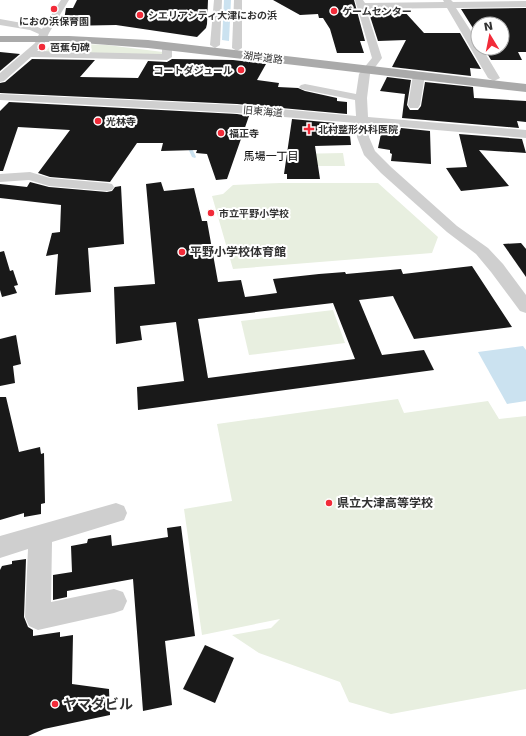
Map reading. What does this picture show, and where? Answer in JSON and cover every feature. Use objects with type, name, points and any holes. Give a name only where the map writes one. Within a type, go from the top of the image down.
[{"type":"main road","name":"湖岸道路","points":[[0,33],[109,40],[526,81]]},
{"type":"main road","name":"湖岸道路","points":[[0,39],[42,36],[109,35],[216,45],[371,66],[419,75],[526,88]]},
{"type":"street","points":[[0,79],[39,44],[42,36],[65,0]]},
{"type":"street","points":[[216,45],[218,0]]},
{"type":"street","points":[[237,48],[238,0]]},
{"type":"street","points":[[448,2],[494,78]]},
{"type":"street","points":[[526,4],[448,2],[360,3],[377,58],[365,74],[361,98],[364,144],[369,152],[386,170],[452,229],[482,251],[498,268],[526,307]]},
{"type":"street","points":[[0,22],[33,28],[42,36]]},
{"type":"street","points":[[29,54],[167,57],[167,46]]},
{"type":"street","points":[[414,105],[419,75]]},
{"type":"street","points":[[305,87],[361,98]]},
{"type":"street","name":"旧東海道","points":[[0,96],[46,100],[214,107],[526,134]]},
{"type":"street","points":[[0,178],[30,176],[49,182],[107,187]]},
{"type":"street","points":[[0,547],[116,512]]},
{"type":"street","points":[[40,534],[38,617],[114,601]]},
{"type":"green space","points":[[58,43],[107,45],[163,52],[164,56],[45,52],[50,46]]},
{"type":"green space","points":[[343,153],[345,166],[295,166],[294,154]]},
{"type":"green space","points":[[280,183],[378,183],[438,237],[432,253],[233,269],[212,196],[223,194],[233,185]]},
{"type":"green space","points":[[333,310],[345,343],[249,355],[241,321]]},
{"type":"green space","points":[[398,399],[404,413],[488,401],[499,419],[526,416],[526,689],[391,714],[349,702],[340,682],[259,653],[232,635],[271,628],[280,619],[202,635],[184,509],[232,501],[217,424]]},
{"type":"water","points":[[224,0],[231,0],[229,41],[222,40]]},
{"type":"water","points":[[523,346],[526,350],[526,401],[507,404],[478,352]]},
{"type":"building","name":"シエリアシティ大津におの浜","points":[[77,0],[208,0],[207,24],[206,28],[197,37],[116,25],[63,26],[66,8],[73,8]]},
{"type":"building","points":[[273,0],[354,0],[365,41],[360,41],[364,53],[337,53],[330,29],[323,18],[319,18],[318,14],[300,15]]},
{"type":"building","points":[[526,8],[526,52],[518,52],[522,60],[491,60],[489,56],[510,56],[510,16],[470,16],[470,23],[461,9]]},
{"type":"building","points":[[368,10],[403,10],[424,33],[460,33],[470,50],[470,56],[473,56],[481,69],[470,68],[471,76],[392,67],[406,40],[378,41]]},
{"type":"building","points":[[0,52],[20,54],[0,71]]},
{"type":"building","points":[[32,59],[95,60],[80,77],[138,78],[148,61],[167,62],[172,59],[233,60],[266,64],[257,80],[279,83],[278,87],[298,88],[337,98],[337,101],[347,102],[347,114],[237,104],[0,93],[0,83],[5,82]]},
{"type":"building","points":[[387,77],[411,80],[407,105],[410,110],[418,110],[421,106],[425,82],[473,87],[474,98],[526,101],[526,122],[517,121],[519,128],[402,118],[405,94],[380,91]]},
{"type":"building","points":[[9,102],[237,114],[249,116],[227,179],[216,180],[207,154],[196,153],[197,150],[161,151],[163,143],[137,143],[110,182],[50,177],[38,173],[70,130],[18,127],[3,171],[0,171],[0,111]]},
{"type":"building","points":[[292,119],[346,124],[346,126],[349,126],[351,145],[315,146],[320,179],[287,179],[287,174],[284,174]]},
{"type":"building","points":[[401,128],[430,131],[431,164],[391,161],[392,154],[390,153],[390,150],[378,148],[382,129],[400,131]]},
{"type":"building","points":[[459,134],[522,139],[526,153],[479,150],[509,186],[461,191],[446,168],[467,167]]},
{"type":"building","points":[[30,182],[49,187],[107,192],[112,191],[115,187],[121,186],[124,244],[88,248],[91,292],[55,295],[58,254],[46,256],[52,233],[60,232],[61,205],[0,198],[0,184],[27,187]]},
{"type":"building","points":[[161,182],[164,191],[194,188],[202,221],[207,221],[218,282],[241,280],[245,297],[277,293],[273,279],[319,274],[345,272],[346,274],[401,269],[403,274],[472,266],[512,327],[414,339],[393,296],[359,300],[382,355],[424,350],[434,370],[138,410],[137,387],[184,381],[176,322],[140,326],[142,340],[116,344],[114,287],[155,284],[146,184]],"holes":[[[333,303],[355,359],[208,378],[198,319]]]},
{"type":"building","points":[[521,243],[526,249],[526,277],[503,244]]},
{"type":"building","points":[[4,251],[10,271],[13,270],[18,285],[14,286],[17,293],[2,297],[0,290],[0,252]]},
{"type":"building","points":[[16,335],[21,364],[13,366],[15,383],[0,386],[0,339]]},
{"type":"building","points":[[0,397],[6,397],[19,452],[40,447],[41,454],[44,453],[45,503],[41,504],[41,514],[24,517],[24,513],[0,520]]},
{"type":"building","points":[[181,526],[195,636],[165,641],[172,705],[143,711],[133,579],[67,591],[67,597],[53,600],[53,575],[72,572],[71,546],[87,543],[88,539],[111,535],[112,546],[168,537],[167,528]]},
{"type":"building","points":[[26,559],[24,617],[28,627],[33,630],[33,636],[60,632],[60,637],[73,635],[72,684],[109,689],[110,715],[44,729],[28,736],[0,736],[0,570],[2,566],[12,564],[12,561]]},
{"type":"building","points":[[205,645],[234,658],[215,703],[183,689]]},
{"type":"waterway","points":[[188,144],[194,157]]},
{"type":"place","name":"におの浜保育園","points":[[54,9]]},
{"type":"place","name":"ゲームセンター","points":[[334,11]]},
{"type":"place","name":"シエリアシティ大津におの浜","points":[[140,15]]},
{"type":"place","name":"芭蕉句碑","points":[[42,47]]},
{"type":"place","name":"コートダジュール","points":[[241,70]]},
{"type":"place","name":"光林寺","points":[[98,121]]},
{"type":"place","name":"北村整形外科医院","points":[[309,129]]},
{"type":"place","name":"福正寺","points":[[221,133]]},
{"type":"place","name":"市立平野小学校","points":[[211,213]]},
{"type":"place","name":"平野小学校体育館","points":[[182,252]]},
{"type":"place","name":"県立大津高等学校","points":[[329,503]]},
{"type":"place","name":"ヤマダビル","points":[[55,704]]},
{"type":"district","name":"馬場一丁目","points":[[271,156]]}]
